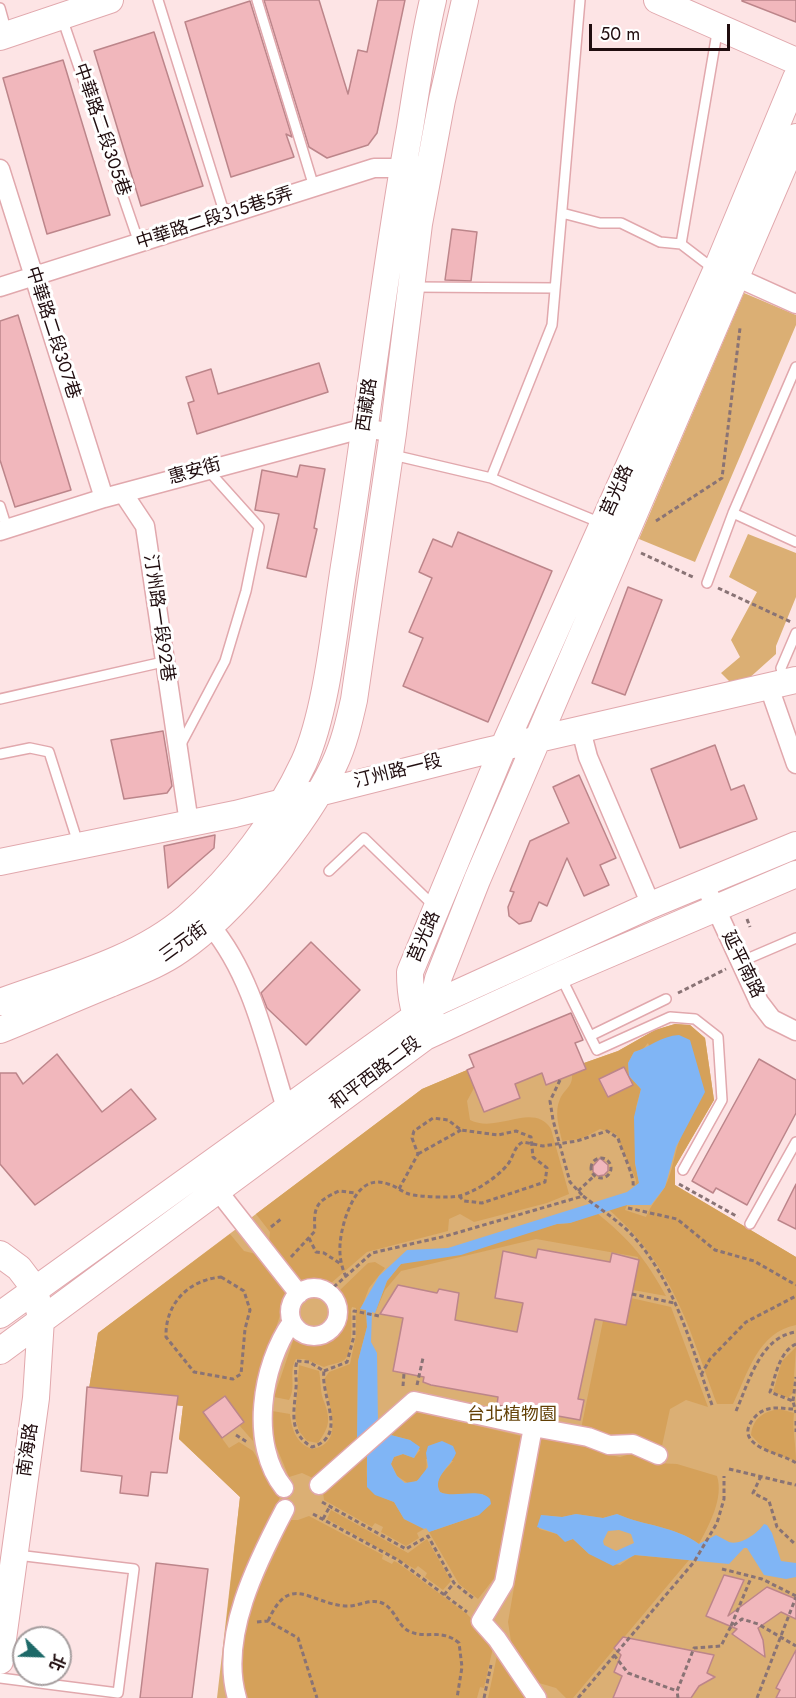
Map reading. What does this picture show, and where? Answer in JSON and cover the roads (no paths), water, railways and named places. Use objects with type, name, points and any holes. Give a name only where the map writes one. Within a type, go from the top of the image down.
[{"type":"street","points":[[4,36],[110,0]]},
{"type":"street","name":"西藏路","points":[[280,802],[303,764],[315,731],[403,168],[433,0]]},
{"type":"street","name":"西藏路","points":[[320,792],[346,736],[354,700],[392,443],[411,287],[430,159],[465,0]]},
{"type":"street","points":[[671,3],[796,61]]},
{"type":"street","name":"莒光路","points":[[423,1019],[448,952],[725,274],[796,78]]},
{"type":"street","name":"莒光路","points":[[423,1019],[410,992],[410,972],[503,748],[603,524],[725,274],[796,137]]},
{"type":"street","name":"中華路二段315巷5弄","points":[[0,287],[374,168],[403,168],[430,159]]},
{"type":"street","name":"中華路二段307巷","points":[[0,169],[104,498]]},
{"type":"street","points":[[725,274],[796,304]]},
{"type":"street","name":"惠安街","points":[[3,530],[104,498],[364,428],[392,443]]},
{"type":"street","name":"汀州路一段92巷","points":[[123,493],[145,526],[163,662],[189,823]]},
{"type":"street","points":[[783,684],[796,764]]},
{"type":"street","name":"汀州路一段","points":[[0,862],[189,823],[783,684]]},
{"type":"street","points":[[581,730],[588,757],[651,906]]},
{"type":"street","name":"三元街","points":[[0,1030],[146,968],[180,950],[210,925],[274,855],[320,792]]},
{"type":"street","name":"三元街","points":[[0,1002],[110,961],[147,944],[186,918],[237,866],[280,802]]},
{"type":"street","name":"和平西路二段","points":[[0,1316],[286,1108],[423,1019],[651,906],[796,845]]},
{"type":"street","name":"和平西路二段","points":[[0,1351],[218,1191],[423,1019],[560,975],[796,874]]},
{"type":"street","name":"延平南路","points":[[705,885],[759,1002],[772,1019],[796,1031]]},
{"type":"street","points":[[210,925],[229,949],[243,976],[286,1108]]},
{"type":"street","points":[[218,1191],[299,1294]]},
{"type":"street","name":"南海路","points":[[0,1254],[19,1268],[35,1289],[41,1319],[39,1368],[0,1661]]},
{"type":"street","points":[[310,1288],[328,1292],[336,1302],[338,1314],[330,1331],[318,1336],[306,1335],[292,1322],[290,1310],[299,1294],[310,1288]]},
{"type":"street","points":[[284,1488],[276,1478],[263,1444],[263,1402],[278,1348],[292,1322]]},
{"type":"street","points":[[320,1494],[359,1450],[414,1401],[588,1437],[609,1445],[633,1444],[658,1455]]},
{"type":"street","points":[[532,1427],[504,1583],[485,1616],[497,1639],[537,1698]]},
{"type":"street","points":[[237,1698],[232,1683],[233,1642],[239,1615],[285,1509]]},
{"type":"lane","points":[[158,0],[225,215]]},
{"type":"lane","points":[[257,0],[314,187]]},
{"type":"lane","points":[[491,478],[552,325],[580,0]]},
{"type":"lane","points":[[0,8],[4,36]]},
{"type":"lane","name":"中華路二段305巷","points":[[62,18],[139,243]]},
{"type":"lane","points":[[681,244],[718,25]]},
{"type":"lane","points":[[562,213],[600,223],[621,223],[660,242],[681,244],[725,274]]},
{"type":"lane","points":[[411,287],[555,288]]},
{"type":"lane","points":[[707,583],[796,367]]},
{"type":"lane","points":[[392,443],[491,478],[603,524]]},
{"type":"lane","points":[[178,749],[225,661],[246,591],[259,527],[207,469]]},
{"type":"lane","points":[[0,506],[3,530]]},
{"type":"lane","points":[[734,513],[796,542]]},
{"type":"lane","points":[[783,684],[781,668],[796,633]]},
{"type":"lane","points":[[0,699],[163,662]]},
{"type":"lane","points":[[0,754],[30,748],[49,752],[78,846]]},
{"type":"lane","points":[[329,872],[364,838],[437,908]]},
{"type":"lane","points":[[740,962],[796,938]]},
{"type":"lane","points":[[560,975],[597,1050],[670,1017],[694,1019],[718,1037],[722,1100],[683,1170]]},
{"type":"lane","points":[[590,1036],[666,999]]},
{"type":"lane","points":[[750,1224],[796,1142]]},
{"type":"lane","points":[[0,1678],[118,1693],[134,1569],[15,1555]]},
{"type":"water","points":[[679,1035],[690,1040],[705,1092],[676,1147],[665,1187],[651,1205],[627,1205],[570,1223],[557,1224],[461,1255],[401,1264],[387,1281],[375,1313],[372,1312],[371,1342],[377,1353],[378,1423],[387,1434],[410,1440],[420,1447],[414,1458],[403,1454],[394,1457],[391,1464],[397,1476],[405,1483],[417,1481],[428,1467],[426,1453],[428,1446],[442,1441],[453,1446],[456,1453],[440,1477],[438,1487],[440,1492],[479,1494],[490,1499],[491,1504],[479,1515],[429,1532],[426,1528],[404,1519],[394,1502],[375,1495],[367,1487],[367,1453],[357,1440],[358,1361],[367,1327],[366,1310],[360,1309],[379,1276],[407,1250],[448,1248],[627,1192],[639,1183],[635,1163],[634,1117],[641,1089],[629,1076],[628,1063],[634,1052],[667,1037]]},
{"type":"water","points":[[576,1514],[603,1518],[617,1514],[680,1533],[699,1544],[716,1535],[729,1542],[738,1542],[753,1535],[764,1524],[772,1533],[781,1561],[796,1563],[796,1577],[786,1579],[764,1575],[747,1548],[744,1548],[729,1564],[635,1555],[613,1566],[589,1554],[573,1539],[565,1542],[557,1534],[537,1527],[541,1515],[562,1517]],"holes":[[[619,1530],[631,1534],[634,1543],[616,1551],[604,1545],[603,1541],[608,1531]]]},
{"type":"park label","name":"台北植物園","points":[[512,1416]]}]
